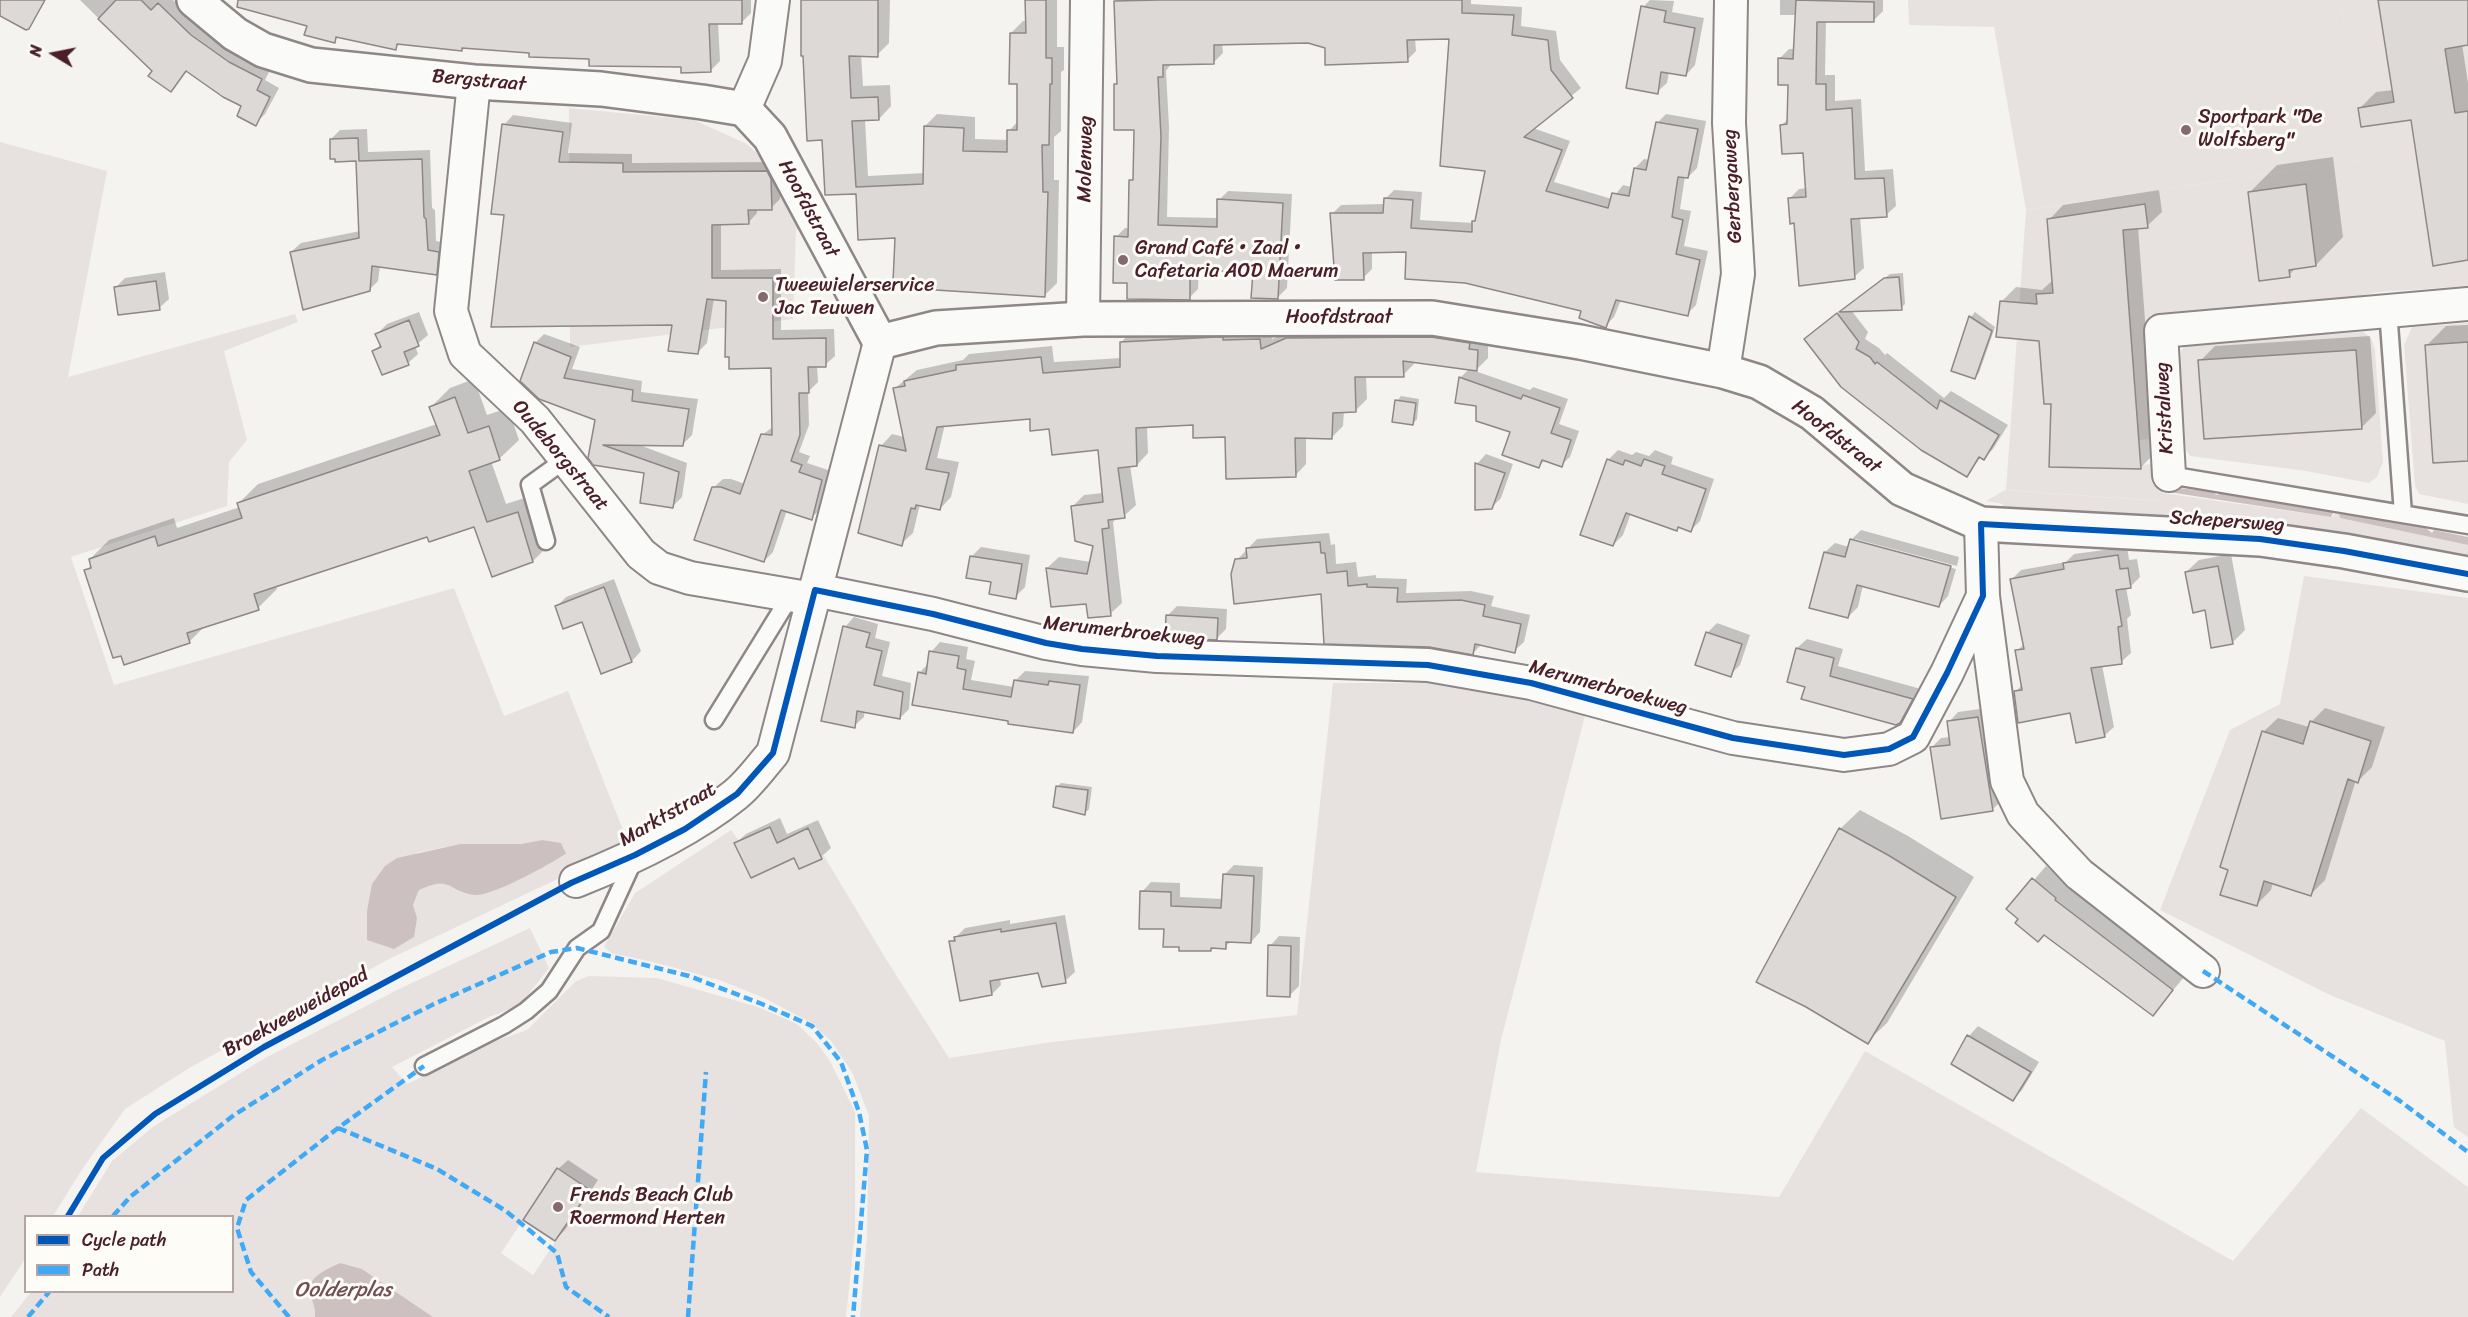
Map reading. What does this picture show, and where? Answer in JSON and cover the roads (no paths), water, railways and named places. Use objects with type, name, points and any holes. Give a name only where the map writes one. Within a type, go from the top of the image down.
[{"type":"street","name":"Bergstraat","points":[[194,0],[235,34],[263,50],[311,65],[474,82],[601,89],[744,109]]},
{"type":"street","points":[[744,109],[765,61],[773,0]]},
{"type":"street","name":"Molenweg","points":[[1083,319],[1086,0]]},
{"type":"street","name":"Gerbergaweg","points":[[1723,371],[1738,274],[1729,123],[1731,0]]},
{"type":"street","name":"Oudeborgstraat","points":[[474,82],[451,311],[465,354],[535,420],[641,554],[659,568],[690,578],[806,594]]},
{"type":"street","name":"Hoofdstraat","points":[[744,109],[770,137],[880,342],[936,328],[1083,319],[1432,318],[1580,342],[1723,371],[1759,382],[1812,413],[1902,489],[1981,525]]},
{"type":"street","name":"Kristalweg","points":[[2169,475],[2161,331],[2468,303]]},
{"type":"street","name":"Marktstraat","points":[[576,881],[636,855],[686,829],[737,794],[773,753],[806,594],[880,342]]},
{"type":"street","name":"Merumerbroekweg","points":[[1981,525],[1983,596],[2007,781],[2023,814],[2079,874],[2203,971]]},
{"type":"street","name":"Schepersweg","points":[[1981,525],[2260,539],[2344,551],[2468,574]]},
{"type":"street","name":"Merumerbroekweg","points":[[806,594],[933,614],[1046,643],[1082,649],[1157,656],[1428,665],[1531,683],[1732,738],[1844,755],[1889,749],[1913,737],[1947,674],[1983,596]]},
{"type":"lane","points":[[2388,310],[2403,514]]},
{"type":"lane","points":[[546,541],[530,486],[566,459]]},
{"type":"lane","name":"Kristalweg","points":[[2169,475],[2468,525]]},
{"type":"lane","points":[[714,720],[806,594]]},
{"type":"lane","points":[[424,1066],[504,1025],[526,1011],[549,991],[577,948],[601,931],[636,855]]},
{"type":"water","points":[[2163,488],[2214,492],[2216,495],[2223,493],[2280,500],[2282,503],[2289,501],[2334,511],[2331,517],[2162,491]]},
{"type":"water","points":[[2339,512],[2426,528],[2432,533],[2434,530],[2468,537],[2468,545],[2340,518]]},
{"type":"water","points":[[542,840],[561,843],[566,854],[521,879],[484,894],[467,894],[444,884],[419,890],[413,905],[417,918],[414,937],[394,949],[367,940],[367,911],[372,884],[385,866],[397,858],[460,844],[521,844]]},
{"type":"water","name":"Oolderplas","points":[[340,1263],[362,1269],[433,1317],[315,1317],[310,1293],[312,1282],[319,1274]]},
{"type":"place","name":"Sportpark \"De Wolfsberg\"","points":[[2186,130]]},
{"type":"place","name":"Grand Café • Zaal • Cafetaria AOD Maerum","points":[[1123,260]]},
{"type":"place","name":"Tweewielerservice Jac Teuwen","points":[[763,297]]},
{"type":"place","name":"Frends Beach Club Roermond Herten","points":[[558,1207]]}]
